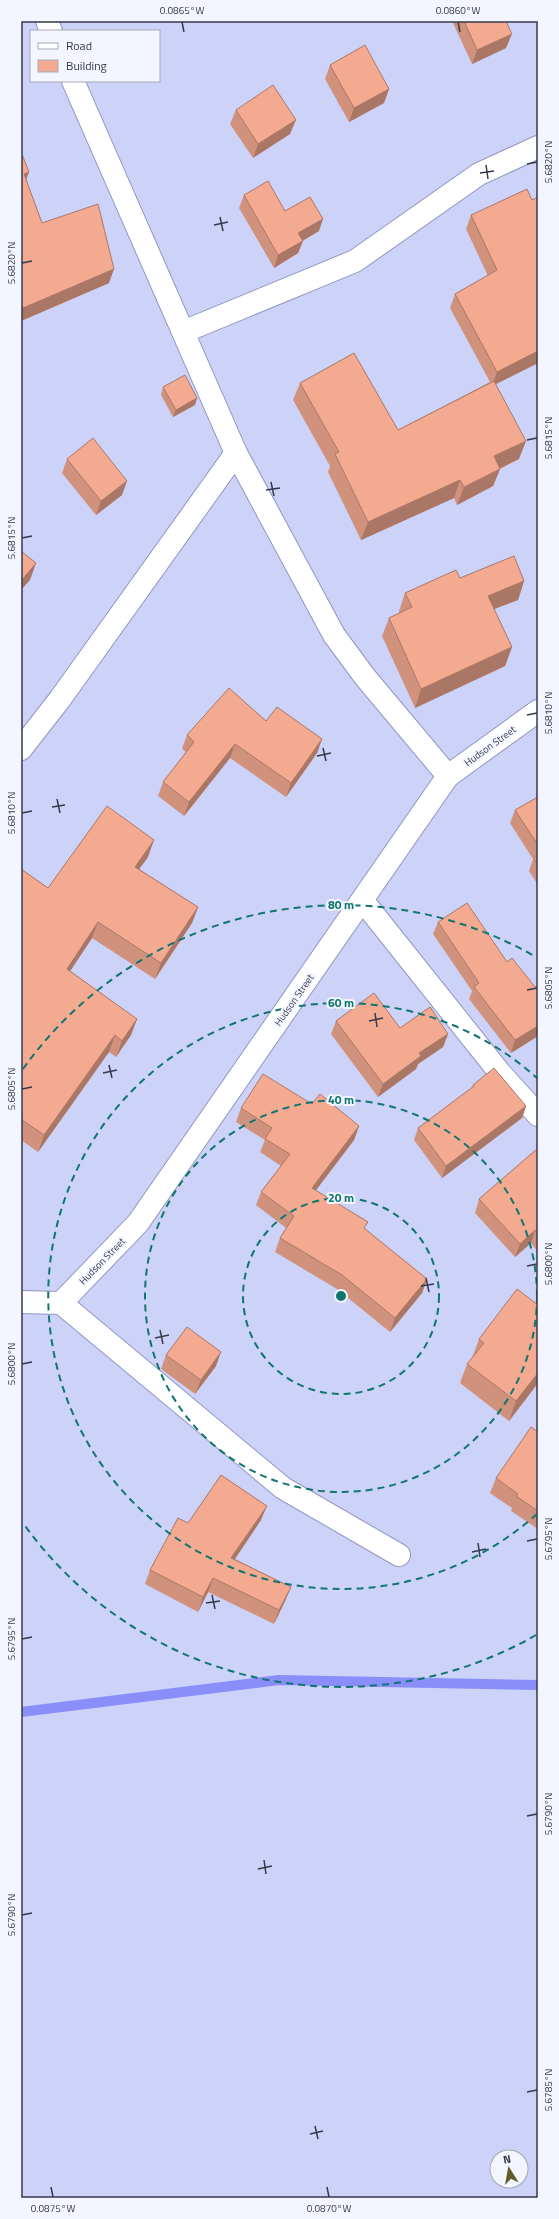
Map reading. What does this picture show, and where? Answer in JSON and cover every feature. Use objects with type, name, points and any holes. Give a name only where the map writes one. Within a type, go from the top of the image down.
[{"type":"street","points":[[73,82],[236,453],[334,635],[365,677],[448,776]]},
{"type":"street","points":[[183,332],[355,261],[479,174],[538,147]]},
{"type":"street","points":[[21,749],[60,699],[236,453]]},
{"type":"street","name":"Hudson Street","points":[[62,1303],[138,1223],[363,901],[448,776],[538,711]]},
{"type":"street","points":[[363,901],[500,1073],[538,1114]]},
{"type":"street","points":[[21,1302],[62,1303],[283,1488],[399,1555]]},
{"type":"building","points":[[464,21],[506,21],[512,34],[477,50]]},
{"type":"building","points":[[365,45],[389,89],[354,108],[330,65]]},
{"type":"building","points":[[273,85],[296,120],[258,144],[236,110]]},
{"type":"building","points":[[21,152],[29,172],[24,174],[42,223],[98,204],[114,269],[23,308],[21,305]]},
{"type":"building","points":[[268,181],[285,211],[310,197],[323,219],[298,233],[303,241],[278,255],[244,195]]},
{"type":"building","points":[[527,189],[532,200],[538,197],[538,351],[497,372],[455,294],[497,270],[471,215]]},
{"type":"building","points":[[354,353],[398,430],[494,381],[526,441],[494,456],[500,469],[464,487],[460,480],[368,522],[335,454],[339,452],[300,383]]},
{"type":"building","points":[[185,375],[197,398],[176,410],[163,387]]},
{"type":"building","points":[[93,438],[127,481],[101,501],[67,459]]},
{"type":"building","points":[[21,551],[36,563],[21,581]]},
{"type":"building","points":[[514,556],[524,581],[488,596],[512,647],[421,689],[389,618],[412,607],[405,593],[456,570],[460,578]]},
{"type":"building","points":[[229,688],[266,721],[277,707],[322,739],[291,783],[235,744],[189,802],[163,782],[194,742],[187,735]]},
{"type":"building","points":[[538,797],[538,845],[515,810]]},
{"type":"building","points":[[107,806],[154,840],[135,867],[198,907],[161,963],[98,922],[67,969],[137,1019],[122,1041],[115,1035],[44,1135],[21,1119],[21,869],[48,888]]},
{"type":"building","points":[[538,855],[538,864],[534,858]]},
{"type":"building","points":[[467,903],[507,962],[512,958],[535,987],[538,985],[538,1026],[515,1040],[474,987],[479,983],[438,922]]},
{"type":"building","points":[[374,993],[400,1028],[430,1007],[448,1034],[419,1053],[421,1056],[383,1084],[336,1021]]},
{"type":"building","points":[[494,1068],[526,1106],[446,1166],[418,1128],[474,1086],[473,1085]]},
{"type":"building","points":[[263,1074],[312,1104],[320,1094],[359,1126],[312,1188],[368,1222],[364,1228],[427,1279],[395,1318],[342,1275],[280,1238],[294,1216],[261,1192],[290,1154],[265,1139],[272,1128],[241,1108]]},
{"type":"building","points":[[538,1148],[538,1233],[535,1230],[520,1244],[479,1199]]},
{"type":"building","points":[[517,1289],[538,1305],[538,1373],[516,1401],[467,1364],[484,1343],[479,1339]]},
{"type":"building","points":[[187,1327],[221,1352],[201,1380],[166,1355]]},
{"type":"building","points":[[531,1427],[538,1432],[538,1511],[516,1496],[518,1494],[496,1478]]},
{"type":"building","points":[[221,1475],[267,1506],[231,1558],[291,1587],[279,1610],[213,1578],[203,1597],[150,1570],[178,1518],[188,1523]]},
{"type":"waterway","points":[[21,1712],[279,1680],[538,1685]]}]
